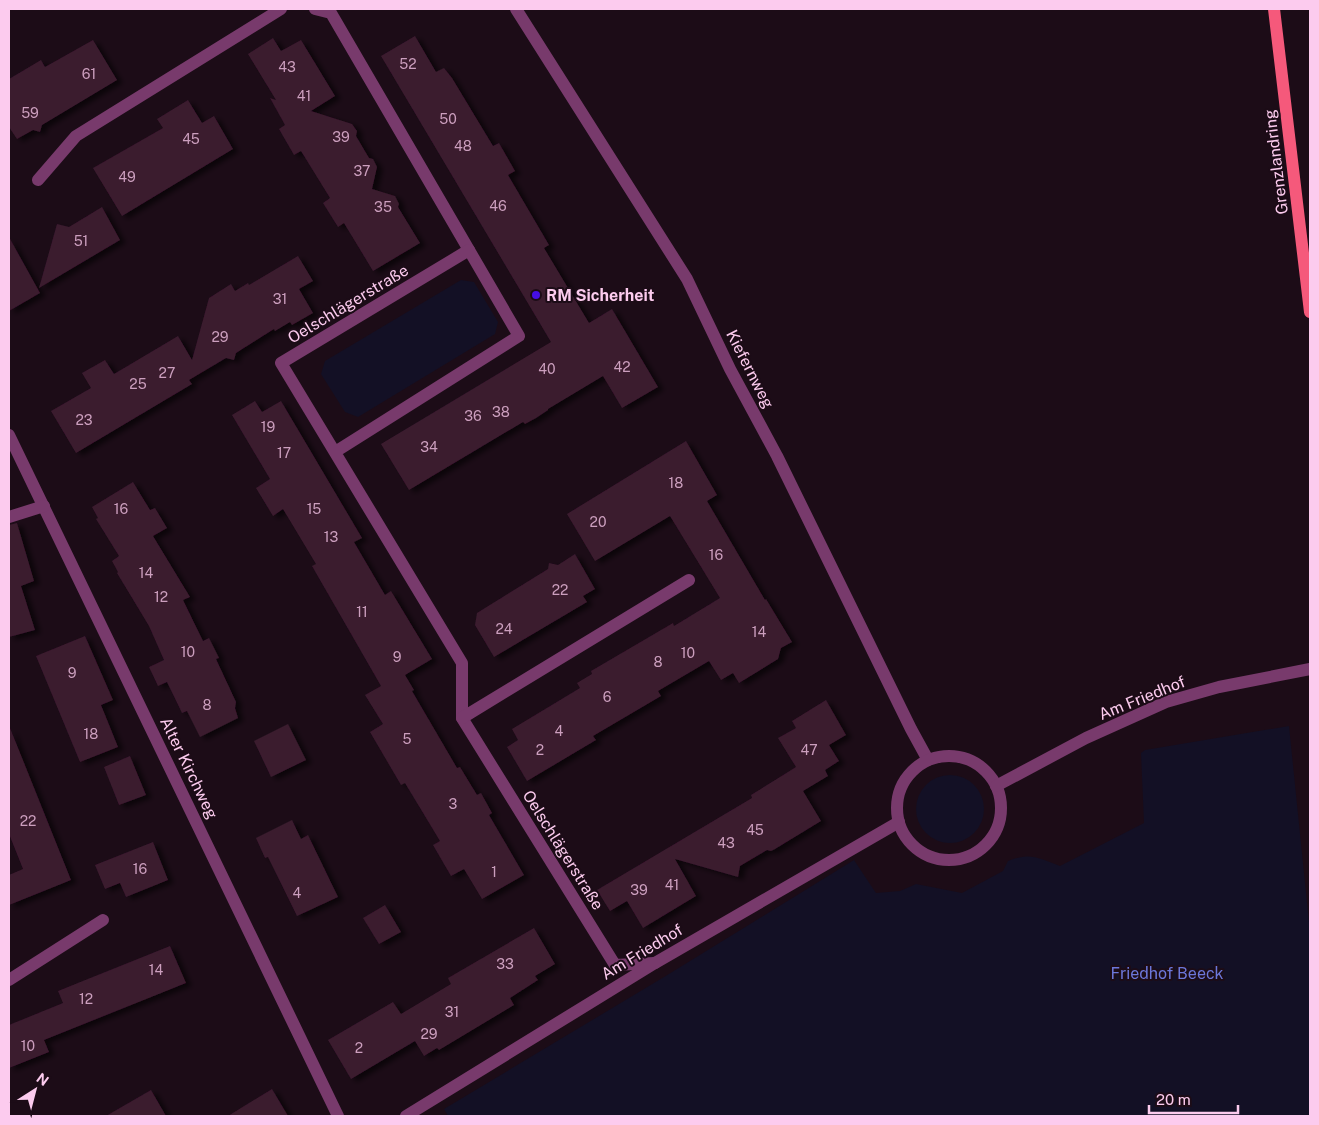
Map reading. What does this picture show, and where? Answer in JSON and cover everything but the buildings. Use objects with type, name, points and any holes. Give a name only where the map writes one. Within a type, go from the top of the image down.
[{"type":"main road","name":"Grenzlandring","points":[[1274,9],[1310,312]]},
{"type":"street","points":[[38,180],[76,136],[281,9]]},
{"type":"street","points":[[315,9],[331,13],[518,336],[335,452]]},
{"type":"street","name":"Kiefernweg","points":[[516,9],[687,279],[730,369],[777,456],[911,730],[928,760]]},
{"type":"street","name":"Oelschlägerstraße","points":[[469,250],[281,363],[462,663],[462,718],[615,965],[655,963]]},
{"type":"street","name":"Alter Kirchweg","points":[[9,435],[338,1116]]},
{"type":"street","points":[[9,516],[44,506]]},
{"type":"street","points":[[462,718],[689,580]]},
{"type":"street","name":"Am Friedhof","points":[[996,786],[1086,738],[1166,702],[1219,688],[1310,670]]},
{"type":"street","points":[[950,756],[967,760],[982,768],[996,786],[1001,814],[997,829],[990,841],[978,852],[963,858],[947,860],[931,857],[916,849],[905,837],[899,822],[897,798],[901,786],[917,766],[928,760],[950,756]]},
{"type":"street","name":"Am Friedhof","points":[[406,1116],[655,963],[899,822]]},
{"type":"street","points":[[9,980],[103,920]]},
{"type":"green space","points":[[461,280],[474,282],[498,322],[495,334],[358,417],[345,412],[321,374],[325,361]]},
{"type":"green space","name":"Friedhof Beeck","points":[[1289,726],[1310,932],[1310,1116],[448,1116],[444,1109],[854,860],[876,893],[900,891],[916,884],[962,893],[1003,871],[1008,861],[1016,858],[1034,857],[1060,866],[1144,823],[1141,753],[1145,750]]},
{"type":"green space","points":[[950,775],[963,778],[974,785],[981,796],[984,809],[981,822],[974,833],[963,840],[950,843],[937,840],[926,833],[919,822],[916,809],[919,796],[926,785],[937,778]]},
{"type":"place","name":"RM Sicherheit","points":[[536,295]]}]
